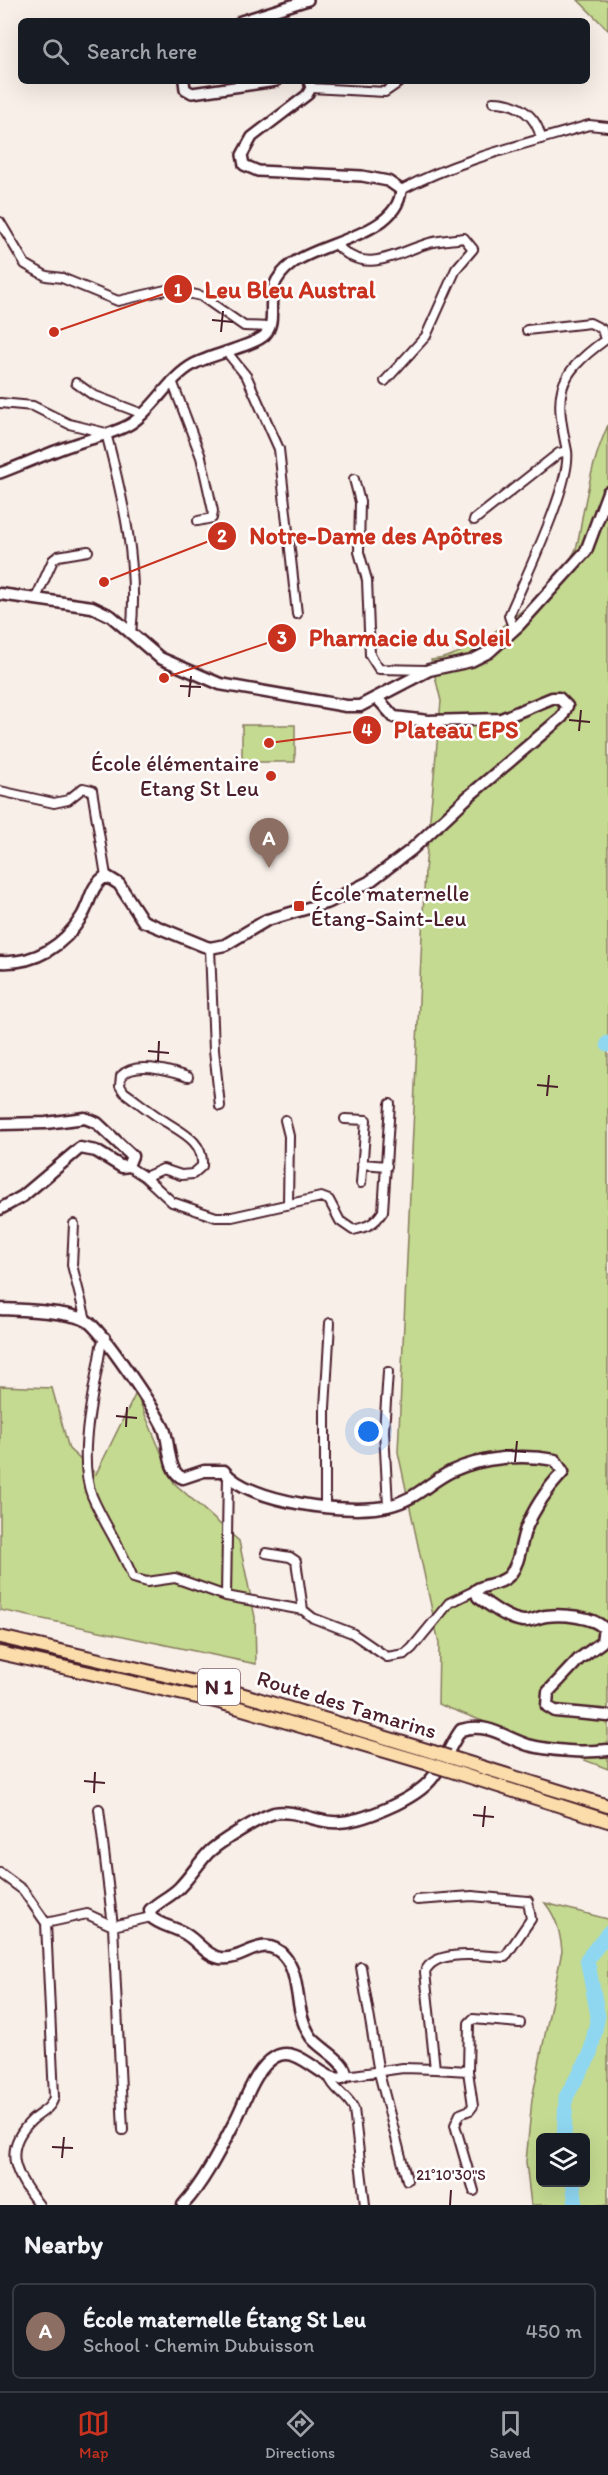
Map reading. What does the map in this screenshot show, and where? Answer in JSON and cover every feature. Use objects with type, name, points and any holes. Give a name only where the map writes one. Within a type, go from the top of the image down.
[{"type":"highway","name":"Route des Tamarins","points":[[0,1638],[221,1688],[433,1752],[449,1751],[608,1806]]},
{"type":"highway","name":"Route des Tamarins","points":[[0,1653],[219,1702],[608,1821]]},
{"type":"main road","points":[[0,594],[92,607],[111,616],[160,658],[220,684],[346,706],[360,706],[429,670],[471,661],[489,652],[514,630],[586,551],[608,492]]},
{"type":"main road","points":[[0,962],[19,963],[29,960],[46,953],[60,942],[82,915],[92,888],[106,876],[119,884],[143,921],[210,948],[225,945],[267,920],[329,902],[369,882],[411,850],[469,795],[518,757],[562,717],[567,706],[559,698],[552,698],[501,719],[409,721],[394,717],[377,698]]},
{"type":"main road","points":[[0,1124],[46,1123],[85,1118],[97,1123],[132,1156],[128,1166],[113,1163],[96,1151],[80,1148],[23,1196],[0,1209]]},
{"type":"main road","points":[[0,1309],[45,1312],[86,1320],[105,1337],[164,1428],[174,1470],[178,1476],[189,1478],[215,1469],[224,1471],[228,1476],[259,1495],[355,1510],[388,1506],[416,1497],[452,1471],[493,1459],[540,1457],[555,1460],[560,1464],[563,1472],[537,1508],[526,1531],[519,1558],[509,1576],[477,1590],[478,1597],[513,1619],[526,1622],[546,1616],[569,1617],[594,1621],[604,1628],[602,1642],[579,1659],[548,1692],[546,1699],[548,1706],[555,1711],[608,1716]]},
{"type":"main road","points":[[183,2205],[192,2195],[228,2135],[259,2074],[274,2057],[290,2055],[301,2058],[329,2077],[337,2079],[345,2076],[343,2065],[316,2043],[306,2030],[297,2002],[291,1968],[283,1955],[272,1947],[263,1946],[221,1959],[212,1955],[178,1929],[151,1917],[150,1910],[179,1887],[210,1851],[266,1816],[277,1812],[297,1814],[317,1821],[351,1820],[410,1799],[436,1770],[461,1730],[483,1727],[528,1744],[552,1748],[608,1750]]},
{"type":"street","points":[[251,18],[308,0]]},
{"type":"street","points":[[184,84],[185,88],[192,93],[255,84]]},
{"type":"street","points":[[397,84],[385,92],[310,84],[307,95],[252,137],[242,155],[244,165],[258,171],[362,176],[388,180],[401,190]]},
{"type":"street","points":[[493,102],[511,104],[530,115],[536,121],[541,139]]},
{"type":"street","points":[[401,190],[444,169],[541,139],[589,125],[608,127]]},
{"type":"street","points":[[0,473],[129,425],[143,414],[172,381],[193,364],[263,337],[270,327],[270,293],[281,272],[296,261],[336,244],[382,220],[396,207],[400,200],[401,190]]},
{"type":"street","points":[[0,222],[25,264],[36,272],[62,278],[118,300],[147,292],[170,289],[201,296],[244,326],[270,327]]},
{"type":"street","points":[[336,244],[345,255],[366,260],[392,258],[427,243],[464,238],[473,249],[456,269],[426,336],[385,381]]},
{"type":"street","points":[[514,630],[509,616],[553,510],[569,463],[558,408],[563,385],[583,356],[605,340],[602,329],[590,323],[527,330]]},
{"type":"street","points":[[226,351],[247,377],[279,449],[297,614]]},
{"type":"street","points":[[172,381],[201,456],[213,511],[212,518],[198,521]]},
{"type":"street","points":[[76,383],[93,395],[143,414]]},
{"type":"street","points":[[0,403],[33,406],[69,424],[106,433]]},
{"type":"street","points":[[106,433],[120,491],[135,589],[131,634]]},
{"type":"street","points":[[474,520],[559,453],[567,451]]},
{"type":"street","points":[[354,478],[360,502],[359,552],[367,580],[369,655],[379,669],[429,670]]},
{"type":"street","points":[[36,598],[53,560],[58,556],[88,551]]},
{"type":"street","points":[[0,791],[54,804],[68,800],[83,788],[92,790],[106,876]]},
{"type":"street","points":[[210,948],[214,1050],[220,1106]]},
{"type":"street","points":[[145,1177],[163,1169],[181,1175],[193,1174],[202,1166],[201,1155],[195,1142],[184,1132],[123,1092],[120,1086],[121,1076],[133,1069],[148,1069],[188,1077]]},
{"type":"street","points":[[128,1166],[145,1177],[172,1202],[216,1217],[231,1217],[326,1198],[340,1221],[353,1230],[373,1224],[383,1211],[390,1104]]},
{"type":"street","points":[[345,1119],[366,1120],[361,1183]]},
{"type":"street","points":[[285,1120],[288,1136],[288,1204]]},
{"type":"street","points":[[362,1164],[387,1166]]},
{"type":"street","points":[[74,1224],[72,1266],[86,1320]]},
{"type":"street","points":[[325,1506],[325,1408],[330,1323]]},
{"type":"street","points":[[105,1337],[88,1422],[87,1474],[92,1495],[123,1551],[133,1578],[147,1582],[175,1578],[226,1596],[303,1610],[313,1618],[352,1633],[381,1655],[394,1657],[405,1654],[412,1648],[449,1603],[477,1590]]},
{"type":"street","points":[[388,1372],[384,1431],[388,1506]]},
{"type":"street","points":[[226,1596],[228,1476]]},
{"type":"street","points":[[266,1553],[291,1557],[296,1561],[303,1610]]},
{"type":"street","points":[[99,1809],[113,1926],[123,2130]]},
{"type":"street","points":[[0,1874],[23,1890],[46,1923],[54,2097],[52,2104],[22,2129],[15,2148],[17,2177],[39,2205]]},
{"type":"street","points":[[417,1900],[472,1896],[528,1901],[531,1919],[505,1957],[459,1955],[435,1959],[428,1964],[425,1972],[435,2069]]},
{"type":"street","points":[[46,1923],[87,1914],[113,1926],[151,1917]]},
{"type":"street","points":[[361,1967],[379,2073],[407,2180]]},
{"type":"street","points":[[474,2191],[455,2125],[460,2114],[473,2106],[468,2071],[469,2023],[473,2019],[520,2023]]},
{"type":"street","points":[[345,2076],[403,2068],[468,2071]]},
{"type":"street","points":[[329,2077],[333,2086],[351,2101],[354,2109],[365,2205]]},
{"type":"green space","points":[[578,0],[608,0],[608,30]]},
{"type":"green space","points":[[608,425],[608,1769],[438,1704],[439,1643],[398,1452],[425,871],[441,701],[431,660],[449,656],[490,635],[531,603],[563,568],[578,544],[593,468]]},
{"type":"green space","points":[[242,725],[295,725],[295,762],[242,762]]},
{"type":"green space","points":[[0,1386],[52,1388],[69,1449],[96,1474],[136,1393],[174,1483],[239,1541],[255,1617],[256,1664],[0,1610]]},
{"type":"green space","points":[[545,1903],[608,1919],[608,2205],[531,2205],[526,2162],[532,2099],[562,1951],[552,1914]]},
{"type":"waterway","points":[[564,2133],[566,2097],[590,2055],[598,2016],[587,1959],[608,1933]]},
{"type":"waterway","points":[[574,2187],[576,2205]]},
{"type":"place","name":"Leu Bleu Austral","points":[[54,332]]},
{"type":"place","name":"Notre-Dame des Apôtres","points":[[104,582]]},
{"type":"place","name":"Pharmacie du Soleil","points":[[164,678]]},
{"type":"place","name":"Plateau EPS","points":[[269,743]]},
{"type":"place","name":"École élémentaire Etang St Leu","points":[[271,776]]},
{"type":"place","name":"École maternelle Étang St Leu","points":[[269,868]]},
{"type":"place","name":"École maternelle Étang-Saint-Leu","points":[[299,906]]}]
